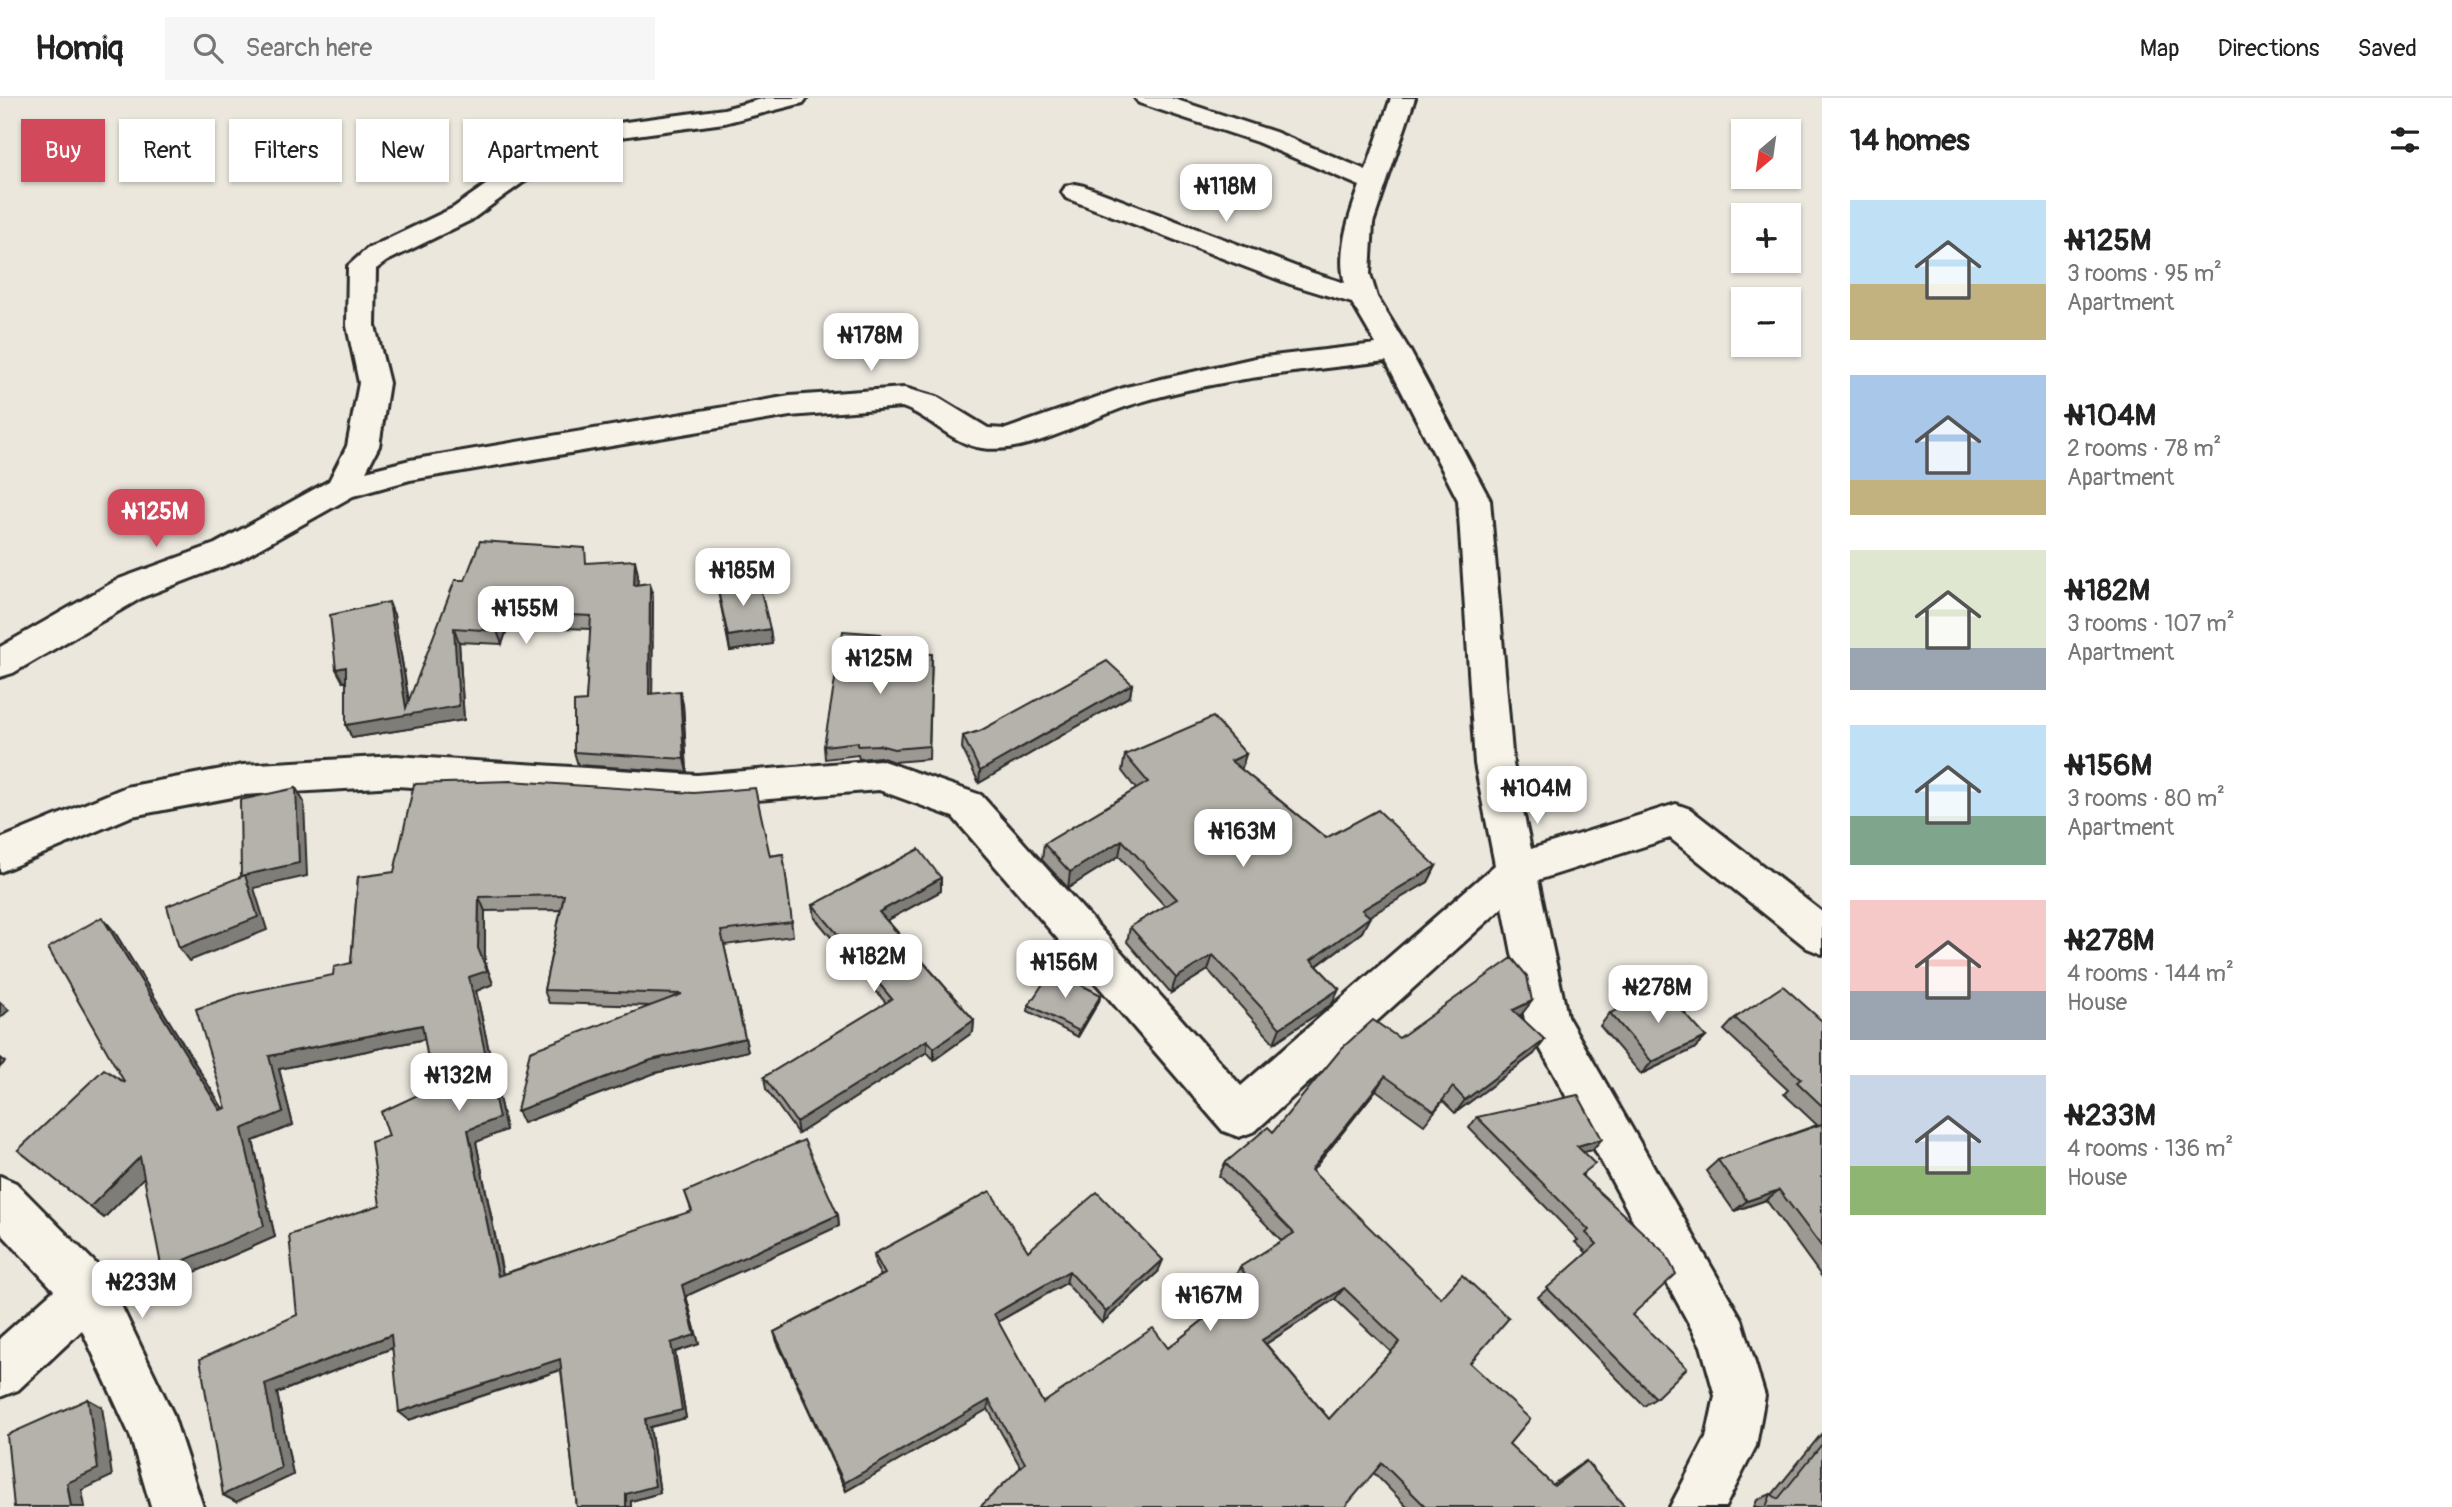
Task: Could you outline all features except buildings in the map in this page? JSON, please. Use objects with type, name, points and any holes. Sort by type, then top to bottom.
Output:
[{"type":"street","points":[[342,488],[363,446],[374,383],[362,326],[362,266],[377,254],[462,214],[557,146],[603,132],[724,116],[795,98]]},
{"type":"street","points":[[1147,98],[1266,137],[1373,182]]},
{"type":"street","points":[[1403,98],[1360,223],[1356,274],[1363,297],[1395,351],[1474,500],[1494,764],[1546,1020],[1724,1338],[1740,1396],[1730,1446],[1696,1507]]},
{"type":"street","points":[[1075,192],[1300,278],[1363,297]]},
{"type":"street","points":[[0,664],[131,588],[227,552],[342,488],[410,470],[790,406],[904,397],[926,404],[949,421],[982,438],[1009,439],[1126,396],[1255,367],[1395,351]]},
{"type":"street","points":[[0,856],[126,802],[243,780],[396,771],[697,790],[880,775],[967,806],[1239,1116],[1515,871],[1676,820],[1822,936]]},
{"type":"street","points":[[0,1202],[89,1291],[154,1430],[177,1507]]},
{"type":"street","points":[[0,1372],[89,1291]]}]
